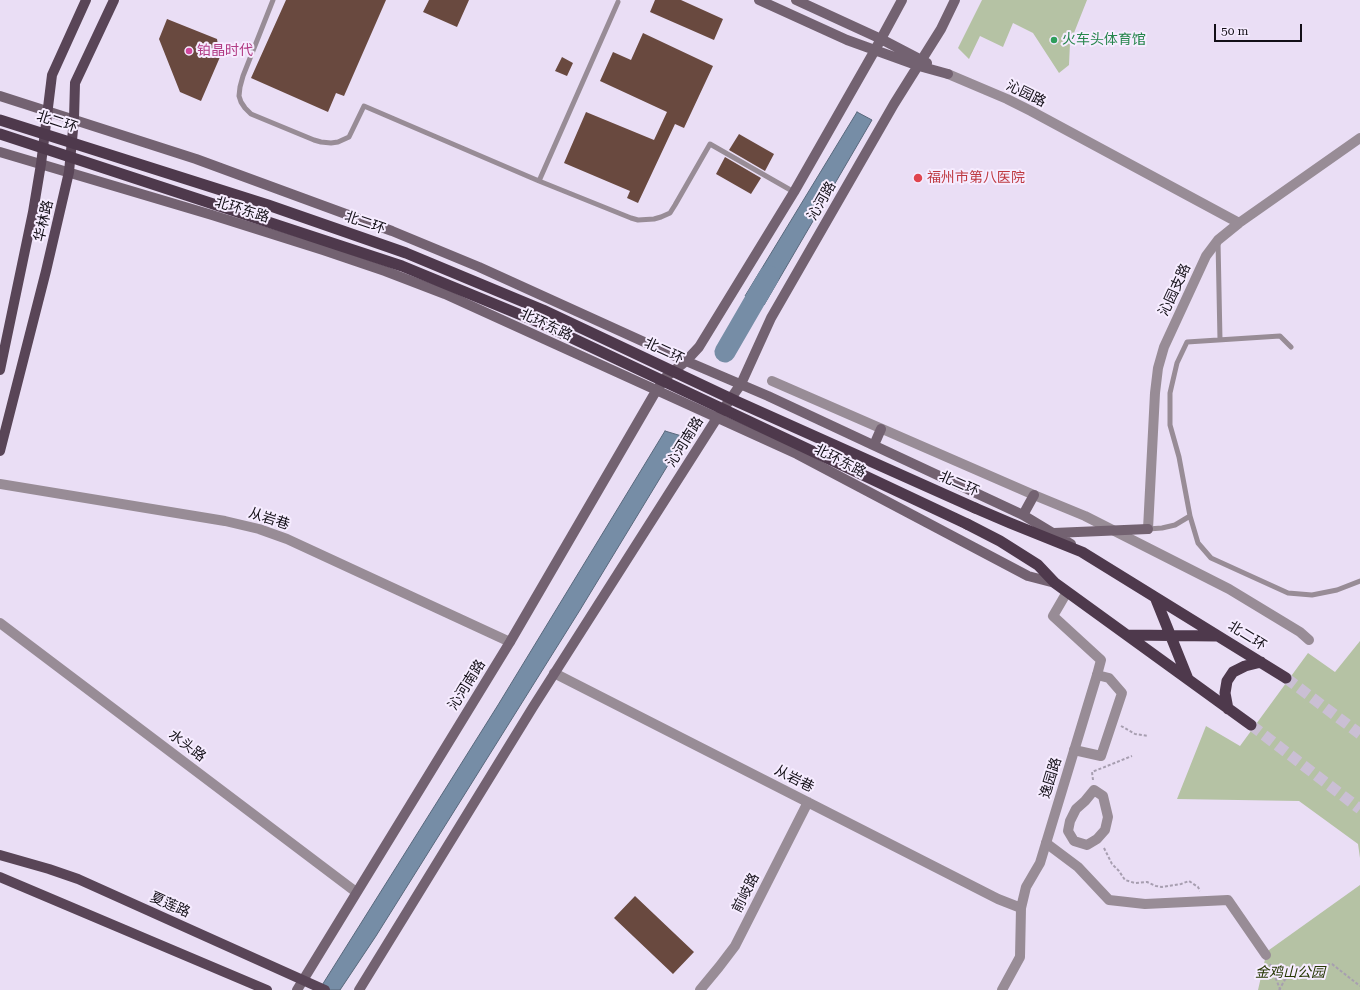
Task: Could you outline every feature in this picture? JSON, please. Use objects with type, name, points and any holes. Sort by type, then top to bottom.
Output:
[{"type":"highway","name":"北二环","points":[[0,120],[268,205],[414,256],[543,310],[738,402],[975,508],[1082,552],[1286,678]]},
{"type":"highway","name":"北二环","points":[[0,134],[402,266],[538,322],[967,524],[1000,541],[1038,565],[1055,583],[1251,725]]},
{"type":"highway","points":[[1155,597],[1189,681]]},
{"type":"highway","points":[[1127,635],[1218,636]]},
{"type":"highway","points":[[1228,709],[1225,693],[1227,681],[1234,672],[1245,666],[1261,662]]},
{"type":"main road","name":"华林路","points":[[0,370],[33,212],[41,164],[52,75],[86,0]]},
{"type":"main road","name":"华林路","points":[[0,451],[46,271],[69,172],[74,119],[75,83],[114,0]]},
{"type":"main road","points":[[759,0],[847,40],[875,50],[921,63]]},
{"type":"main road","name":"沁园路","points":[[796,0],[881,38],[921,63],[948,74]]},
{"type":"main road","name":"沁河路","points":[[656,391],[666,377],[686,360],[698,347],[794,192],[902,0]]},
{"type":"main road","name":"沁河路","points":[[717,418],[741,384],[771,318],[894,104],[941,29],[956,0]]},
{"type":"main road","points":[[0,96],[196,159],[392,231],[486,270],[741,384],[1023,515],[1054,533],[1082,552]]},
{"type":"main road","name":"北环东路","points":[[0,152],[212,215],[361,262],[409,279],[797,454],[1028,576],[1055,583]]},
{"type":"main road","name":"沁河南路","points":[[297,990],[510,642],[656,391]]},
{"type":"main road","name":"沁河南路","points":[[359,990],[554,673],[717,418]]},
{"type":"main road","points":[[874,445],[882,429]]},
{"type":"main road","points":[[1023,515],[1034,495]]},
{"type":"main road","points":[[1054,533],[1148,529]]},
{"type":"main road","name":"夏莲路","points":[[0,855],[43,867],[78,880],[325,990]]},
{"type":"main road","points":[[0,877],[267,990]]},
{"type":"street","name":"沁园路","points":[[948,74],[1031,111],[1239,224]]},
{"type":"street","name":"沁园支路","points":[[1148,529],[1155,393],[1161,357],[1206,256],[1218,240],[1360,138]]},
{"type":"street","points":[[772,381],[1085,516],[1229,589],[1300,632],[1309,640]]},
{"type":"street","name":"从岩巷","points":[[0,484],[225,521],[266,531],[287,539],[510,642]]},
{"type":"street","name":"逸园路","points":[[1002,990],[1020,957],[1021,908],[1026,888],[1040,863],[1098,675],[1101,660],[1053,616],[1067,592]]},
{"type":"street","name":"水头路","points":[[0,623],[356,892]]},
{"type":"street","name":"从岩巷","points":[[554,673],[998,899],[1021,908]]},
{"type":"street","points":[[1074,750],[1101,756],[1113,722],[1122,693],[1109,678],[1098,675]]},
{"type":"street","points":[[1094,790],[1103,796],[1108,817],[1105,830],[1097,839],[1087,845],[1074,841],[1068,831],[1070,821],[1076,809],[1094,790]]},
{"type":"street","name":"前岐路","points":[[700,990],[728,957],[735,946],[808,802]]},
{"type":"street","points":[[1046,843],[1078,867],[1108,900],[1145,904],[1228,900],[1266,955]]},
{"type":"lane","points":[[273,0],[243,76],[239,96],[244,108],[251,114],[314,140],[331,143],[350,137],[364,106],[539,181],[638,220],[654,219],[670,213],[710,144],[794,192]]},
{"type":"lane","points":[[539,181],[618,2]]},
{"type":"lane","points":[[1218,240],[1220,340]]},
{"type":"lane","points":[[1291,347],[1280,336],[1187,342],[1177,363],[1170,393],[1170,425],[1179,458],[1190,516],[1198,543],[1211,558],[1288,593],[1312,594],[1325,592],[1337,590],[1360,581]]},
{"type":"lane","points":[[1148,529],[1175,525],[1190,516]]},
{"type":"path","points":[[1113,722],[1135,734],[1148,736]]},
{"type":"path","points":[[1094,790],[1092,772],[1132,756]]},
{"type":"path","points":[[1097,839],[1102,845],[1112,864],[1125,880],[1135,883],[1147,882],[1162,888],[1189,881],[1198,887],[1203,901]]},
{"type":"path","points":[[1266,955],[1279,989]]},
{"type":"path","points":[[1279,989],[1290,971],[1295,968],[1332,964],[1360,986]]},
{"type":"path","points":[[1279,989],[1283,990]]},
{"type":"green space","name":"火车头体育馆","points":[[982,0],[1087,0],[1070,43],[1069,65],[1059,73],[1033,33],[1013,23],[1003,47],[980,36],[969,59],[958,48]]},
{"type":"green space","points":[[1360,641],[1360,858],[1358,844],[1299,801],[1177,799],[1206,726],[1240,746],[1308,653],[1335,672]]},
{"type":"green space","name":"金鸡山公园","points":[[1360,885],[1360,990],[1258,990],[1266,955],[1269,950]]},
{"type":"water","points":[[857,112],[872,120],[764,305],[745,296]]},
{"type":"water","points":[[665,431],[685,437],[580,610],[376,936],[340,990],[319,990],[498,705]]},
{"type":"building","points":[[286,0],[386,0],[344,96],[336,93],[328,112],[251,78]]},
{"type":"building","points":[[429,0],[469,0],[457,27],[423,12]]},
{"type":"building","points":[[655,0],[681,0],[723,19],[714,40],[650,12]]},
{"type":"building","points":[[167,19],[217,39],[220,57],[201,101],[180,92],[159,39]]},
{"type":"building","points":[[643,33],[713,66],[684,128],[675,124],[638,203],[627,198],[630,191],[564,163],[586,112],[654,140],[667,112],[600,81],[613,52],[631,60]]},
{"type":"building","points":[[562,57],[573,63],[567,76],[555,71]]},
{"type":"building","points":[[739,134],[774,154],[765,171],[729,150]]},
{"type":"building","points":[[725,157],[761,178],[751,194],[716,174]]},
{"type":"building","points":[[635,896],[694,952],[673,974],[614,918]]},
{"type":"waterway","points":[[725,352],[769,276]]},
{"type":"tunnel","points":[[1286,678],[1360,734]]},
{"type":"tunnel","points":[[1251,725],[1360,809]]},
{"type":"place","name":"火车头体育馆","points":[[1054,40]]},
{"type":"place","name":"铂晶时代","points":[[189,51]]},
{"type":"place","name":"福州市第八医院","points":[[918,178]]}]
